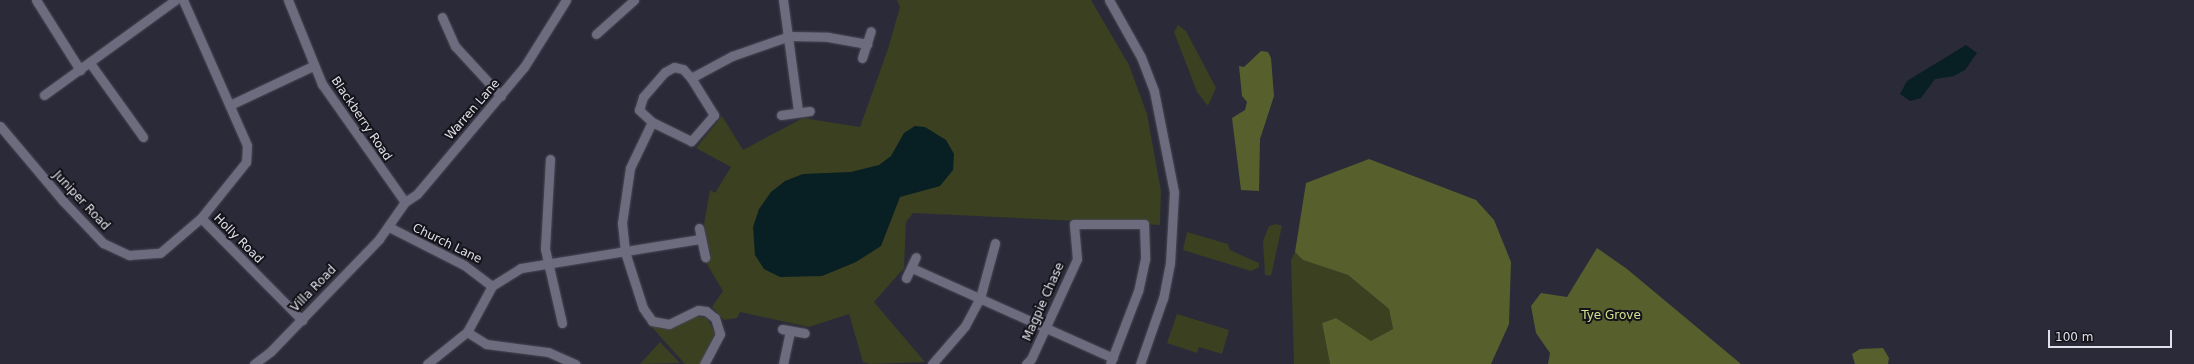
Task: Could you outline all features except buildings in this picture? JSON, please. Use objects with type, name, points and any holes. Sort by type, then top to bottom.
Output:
[{"type":"street","points":[[36,0],[80,70]]},
{"type":"street","points":[[44,96],[174,0]]},
{"type":"street","name":"Holly Road","points":[[183,0],[247,145],[246,162],[201,218],[302,320]]},
{"type":"street","name":"Blackberry Road","points":[[288,0],[313,66],[339,112],[404,202]]},
{"type":"street","name":"Warren Lane","points":[[389,227],[404,202],[417,194],[501,96],[566,0]]},
{"type":"street","points":[[596,34],[634,0]]},
{"type":"street","points":[[783,0],[798,111]]},
{"type":"street","points":[[1109,0],[1141,57],[1154,91],[1174,192],[1166,284],[1140,364]]},
{"type":"street","points":[[442,17],[455,46],[501,96]]},
{"type":"street","points":[[862,58],[871,31]]},
{"type":"street","points":[[691,78],[732,56],[789,36],[828,37],[867,44]]},
{"type":"street","points":[[90,63],[143,137]]},
{"type":"street","points":[[230,105],[313,66]]},
{"type":"street","points":[[674,67],[683,68],[714,115],[698,137],[691,141],[682,138],[652,122],[641,114],[639,106],[642,97],[665,72],[674,67]]},
{"type":"street","points":[[781,115],[798,111],[810,111]]},
{"type":"street","points":[[652,122],[630,168],[622,223],[625,252],[642,308],[652,321],[669,324],[698,310],[706,311],[716,318],[720,334],[704,364]]},
{"type":"street","name":"Juniper Road","points":[[0,126],[64,202],[103,243],[129,255],[160,253],[201,218]]},
{"type":"street","points":[[550,159],[544,217],[547,264],[562,323]]},
{"type":"street","name":"Magpie Chase","points":[[1026,364],[1046,328],[1077,259],[1074,224],[1144,224],[1145,258],[1138,291],[1111,361]]},
{"type":"street","name":"Church Lane","points":[[389,227],[464,265],[492,286]]},
{"type":"street","name":"Villa Road","points":[[254,364],[302,320],[389,227]]},
{"type":"street","points":[[699,228],[705,257]]},
{"type":"street","points":[[427,364],[467,332],[492,286],[521,268],[701,239]]},
{"type":"street","points":[[932,364],[965,326],[980,298],[995,243]]},
{"type":"street","points":[[906,278],[916,257]]},
{"type":"street","points":[[912,268],[1046,328],[1111,361]]},
{"type":"street","points":[[783,364],[786,331],[805,333]]},
{"type":"street","points":[[467,332],[486,344],[548,352],[576,364]]},
{"type":"green space","points":[[897,0],[1091,0],[1129,65],[1147,114],[1161,191],[1160,225],[913,213],[906,222],[904,268],[874,302],[925,362],[870,364],[863,362],[849,314],[809,327],[740,312],[737,318],[724,320],[712,307],[723,291],[704,259],[711,256],[704,224],[710,190],[715,193],[731,167],[696,148],[722,116],[743,150],[803,118],[860,127],[888,49],[900,7]]},
{"type":"green space","points":[[1178,25],[1186,31],[1216,88],[1208,106],[1197,92],[1174,32]]},
{"type":"green space","points":[[1261,51],[1268,52],[1271,58],[1274,96],[1260,139],[1259,191],[1241,190],[1232,118],[1245,110],[1247,102],[1242,96],[1239,66],[1244,67]]},
{"type":"green space","points":[[1369,159],[1476,200],[1494,220],[1511,262],[1509,324],[1491,364],[1330,364],[1322,323],[1336,318],[1371,341],[1393,329],[1389,309],[1348,275],[1303,260],[1295,252],[1306,183]]},
{"type":"green space","points":[[1277,224],[1282,226],[1271,276],[1265,275],[1263,241],[1269,226]]},
{"type":"green space","points":[[1187,232],[1228,244],[1230,250],[1259,263],[1259,267],[1251,271],[1183,250]]},
{"type":"green space","name":"Tye Grove","points":[[1597,248],[1627,269],[1741,364],[1548,364],[1550,353],[1536,333],[1531,306],[1541,293],[1567,297]]},
{"type":"green space","points":[[1295,252],[1303,260],[1348,275],[1389,309],[1393,329],[1371,342],[1336,318],[1322,323],[1330,364],[1294,364],[1291,260]]},
{"type":"green space","points":[[1177,314],[1229,330],[1222,354],[1199,347],[1197,353],[1167,343]]},
{"type":"green space","points":[[694,316],[707,318],[715,333],[700,364],[685,364],[650,325],[665,328]]},
{"type":"green space","points":[[660,342],[680,363],[640,364]]},
{"type":"green space","points":[[1883,348],[1889,358],[1888,364],[1855,364],[1852,354],[1860,349]]},
{"type":"shaded area","points":[[1966,45],[1977,53],[1965,70],[1954,76],[1935,79],[1921,98],[1910,101],[1900,94],[1907,81]]},
{"type":"shaded area","points":[[915,126],[925,127],[946,140],[954,154],[953,170],[940,186],[900,197],[881,246],[856,262],[822,276],[780,277],[764,269],[755,255],[753,227],[759,209],[771,192],[785,181],[803,174],[851,172],[879,165],[891,156],[904,133]]}]
